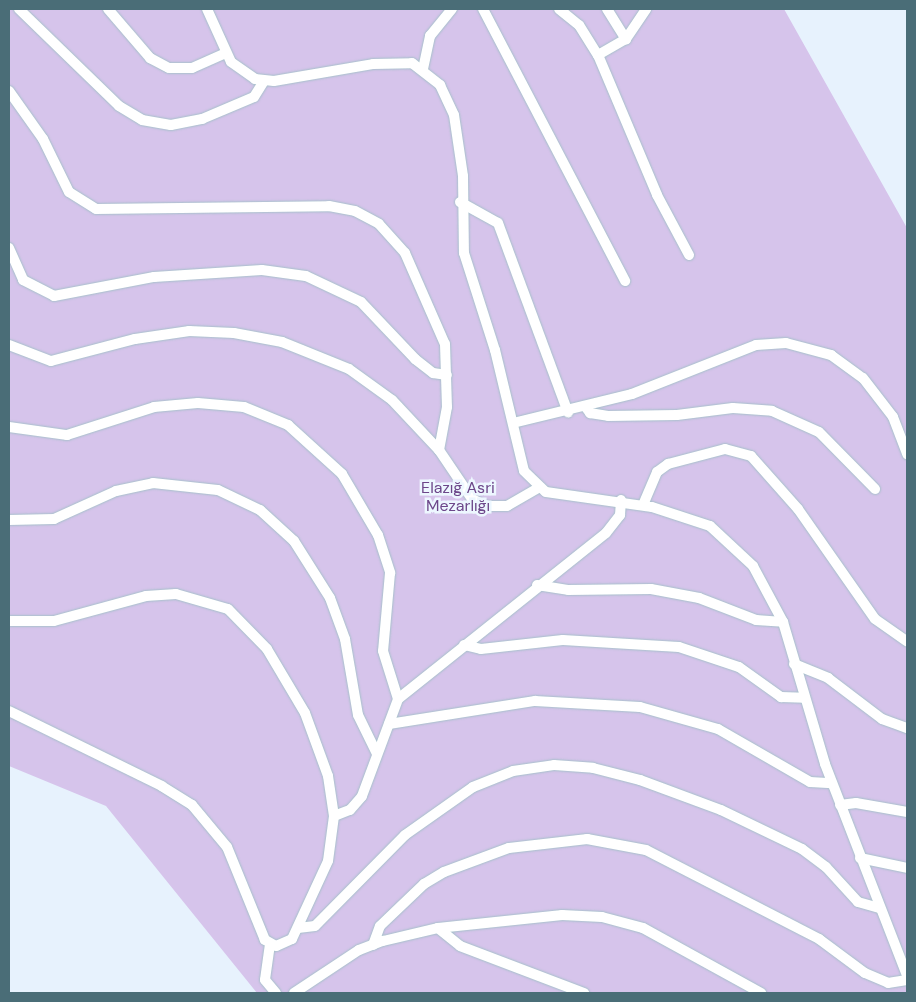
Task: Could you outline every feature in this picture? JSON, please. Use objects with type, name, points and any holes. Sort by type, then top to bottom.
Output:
[{"type":"lane","points":[[19,9],[119,106],[142,120],[171,125],[202,119],[254,97],[264,81]]},
{"type":"lane","points":[[108,9],[150,58],[169,68],[192,68],[226,53]]},
{"type":"lane","points":[[207,9],[226,53],[242,72],[264,81],[373,64],[412,63],[423,68],[451,104],[463,176],[460,202],[464,253],[513,423],[524,471],[538,488],[555,495],[622,500],[710,526],[726,538],[765,584],[783,622],[804,698],[840,806],[907,975]]},
{"type":"lane","points":[[423,68],[430,36],[452,9]]},
{"type":"lane","points":[[482,9],[625,281]]},
{"type":"lane","points":[[559,9],[579,25],[598,55],[657,195],[689,255]]},
{"type":"lane","points":[[607,9],[626,39]]},
{"type":"lane","points":[[598,55],[626,39],[646,9]]},
{"type":"lane","points":[[9,91],[42,139],[69,192],[96,209],[329,206],[355,211],[379,224],[405,253],[440,326],[447,375],[440,450]]},
{"type":"lane","points":[[460,202],[498,223],[568,412]]},
{"type":"lane","points":[[9,248],[24,280],[54,296],[154,277],[262,270],[306,276],[361,302],[416,359],[433,373],[447,375]]},
{"type":"lane","points":[[9,345],[50,361],[135,339],[189,332],[234,333],[282,342],[327,358],[371,384],[440,450],[465,494],[479,504],[507,506],[538,488]]},
{"type":"lane","points":[[513,423],[568,412],[632,394],[756,346],[802,344],[831,355],[868,384],[893,417],[907,454]]},
{"type":"lane","points":[[9,427],[67,435],[154,407],[198,403],[244,406],[288,425],[342,474],[378,534],[390,573],[383,651],[398,699]]},
{"type":"lane","points":[[585,406],[590,413],[608,416],[677,415],[733,408],[772,411],[818,432],[875,489]]},
{"type":"lane","points":[[643,505],[657,472],[668,464],[725,449],[751,456],[798,509],[875,619],[907,640]]},
{"type":"lane","points":[[9,520],[54,519],[116,491],[153,483],[218,490],[260,510],[294,541],[330,598],[344,640],[358,715],[377,754]]},
{"type":"lane","points":[[334,816],[357,804],[398,699],[537,585],[606,533],[620,515],[622,500]]},
{"type":"lane","points":[[537,585],[568,590],[659,590],[723,605],[756,620],[783,622]]},
{"type":"lane","points":[[9,621],[54,621],[161,594],[194,596],[228,609],[267,649],[295,692],[328,776],[334,816],[328,861],[298,928],[287,943],[270,944]]},
{"type":"lane","points":[[464,645],[481,649],[563,640],[679,647],[739,667],[781,697],[804,698]]},
{"type":"lane","points":[[794,664],[828,678],[882,720],[907,728]]},
{"type":"lane","points":[[389,724],[535,701],[640,707],[718,729],[810,782],[832,783]]},
{"type":"lane","points":[[9,712],[162,786],[192,805],[227,847],[262,935],[270,944],[265,980],[276,993]]},
{"type":"lane","points":[[298,928],[315,926],[405,835],[473,787],[513,771],[554,765],[630,778],[721,810],[802,849],[826,867],[858,902],[879,908]]},
{"type":"lane","points":[[840,806],[856,803],[907,812]]},
{"type":"lane","points":[[373,945],[380,926],[424,884],[444,872],[509,848],[587,839],[646,850],[819,939],[866,973],[888,983],[907,980]]},
{"type":"lane","points":[[860,858],[907,868]]},
{"type":"lane","points":[[294,993],[373,945],[438,928],[562,915],[621,921],[665,937],[761,993]]},
{"type":"lane","points":[[438,928],[460,946],[584,993]]},
{"type":"green space","name":"Elazığ Asri Mezarlığı","points":[[9,9],[784,9],[907,228],[907,993],[257,993],[106,806],[9,766]]}]
